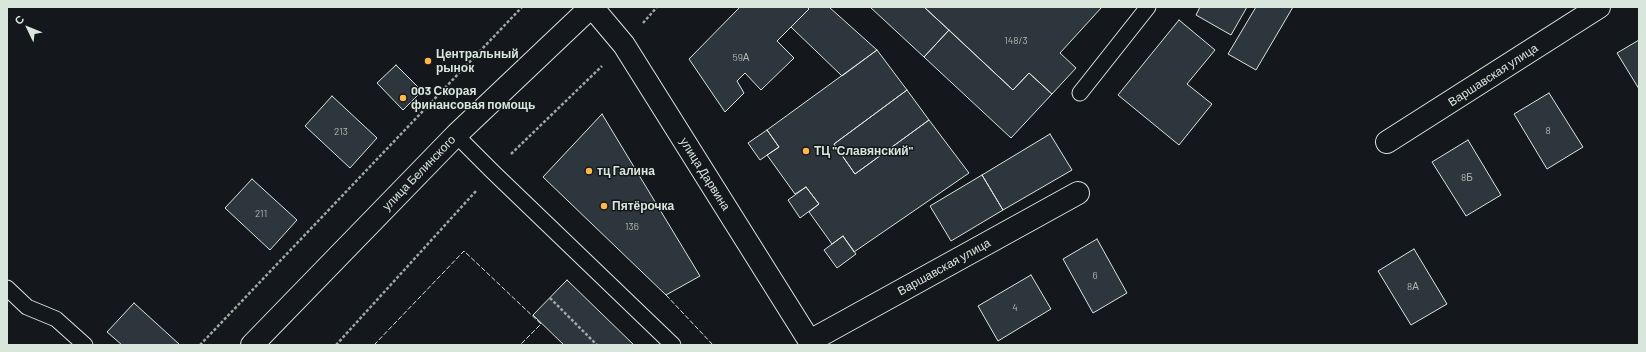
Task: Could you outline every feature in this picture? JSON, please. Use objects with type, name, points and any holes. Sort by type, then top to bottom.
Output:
[{"type":"street","name":"улица Белинского","points":[[252,345],[456,135],[591,7]]},
{"type":"street","name":"улица Дарвина","points":[[591,7],[624,45],[811,343]]},
{"type":"street","name":"Варшавская улица","points":[[1387,142],[1598,7]]},
{"type":"street","name":"Варшавская улица","points":[[811,343],[1078,193]]},
{"type":"lane","points":[[1080,93],[1148,7]]},
{"type":"lane","points":[[456,135],[673,345]]},
{"type":"lane","points":[[7,288],[28,307],[56,319],[85,345]]},
{"type":"path","points":[[200,345],[522,7]]},
{"type":"path","points":[[550,298],[598,345]]},
{"type":"building","points":[[740,7],[807,7],[809,9],[777,41],[794,58],[761,90],[745,73],[737,81],[744,93],[725,112],[689,59]]},
{"type":"building","points":[[807,7],[829,7],[877,50],[842,76],[791,27],[809,9]]},
{"type":"building","points":[[870,7],[924,7],[949,30],[924,57]]},
{"type":"building","points":[[924,7],[1102,7],[1060,53],[1076,68],[1052,94],[1029,73],[1013,90]]},
{"type":"building","points":[[1200,7],[1247,7],[1231,35],[1196,15]]},
{"type":"building","points":[[1256,7],[1293,7],[1256,70],[1228,54]]},
{"type":"building","points":[[1179,20],[1215,50],[1187,84],[1212,104],[1179,145],[1118,95]]},
{"type":"building","points":[[949,30],[1013,90],[1029,73],[1052,94],[1011,138],[924,57]]},
{"type":"building","points":[[1639,40],[1639,89],[1617,53]]},
{"type":"building","name":"ТЦ \"Славянский\"","points":[[877,50],[907,90],[834,144],[855,174],[929,120],[969,173],[854,252],[843,236],[832,244],[809,212],[819,204],[806,187],[795,194],[767,155],[779,147],[767,130]]},
{"type":"building","points":[[396,65],[422,91],[403,110],[377,83]]},
{"type":"building","points":[[907,90],[929,120],[855,174],[834,144]]},
{"type":"building","points":[[1549,93],[1583,147],[1547,169],[1514,114]]},
{"type":"building","points":[[332,96],[377,138],[350,168],[305,126]]},
{"type":"building","points":[[602,114],[700,276],[666,295],[543,177]]},
{"type":"building","points":[[767,130],[779,147],[760,160],[748,143]]},
{"type":"building","points":[[1050,134],[1072,170],[1003,210],[982,175]]},
{"type":"building","points":[[1468,140],[1501,195],[1466,216],[1432,162]]},
{"type":"building","points":[[982,175],[1003,210],[951,241],[930,206]]},
{"type":"building","points":[[252,179],[297,220],[270,250],[225,208]]},
{"type":"building","points":[[806,187],[819,204],[800,218],[788,200]]},
{"type":"building","points":[[843,236],[856,254],[837,268],[824,250]]},
{"type":"building","points":[[1097,239],[1127,293],[1093,313],[1063,259]]},
{"type":"building","points":[[1414,249],[1447,304],[1411,325],[1378,271]]},
{"type":"building","points":[[1031,275],[1051,309],[998,341],[978,306]]},
{"type":"building","points":[[567,280],[634,345],[564,345],[533,315]]},
{"type":"building","points":[[134,303],[179,345],[122,345],[107,332]]},
{"type":"fence","points":[[374,345],[464,251],[541,324],[520,345]]},
{"type":"fence","points":[[666,295],[713,345]]},
{"type":"place","name":"Центральный рынок","points":[[428,61]]},
{"type":"place","name":"003 Скорая финансовая помощь","points":[[403,98]]},
{"type":"place","name":"ТЦ \"Славянский\"","points":[[806,151]]},
{"type":"place","name":"тц Галина","points":[[589,171]]},
{"type":"place","name":"Пятёрочка","points":[[604,206]]}]
